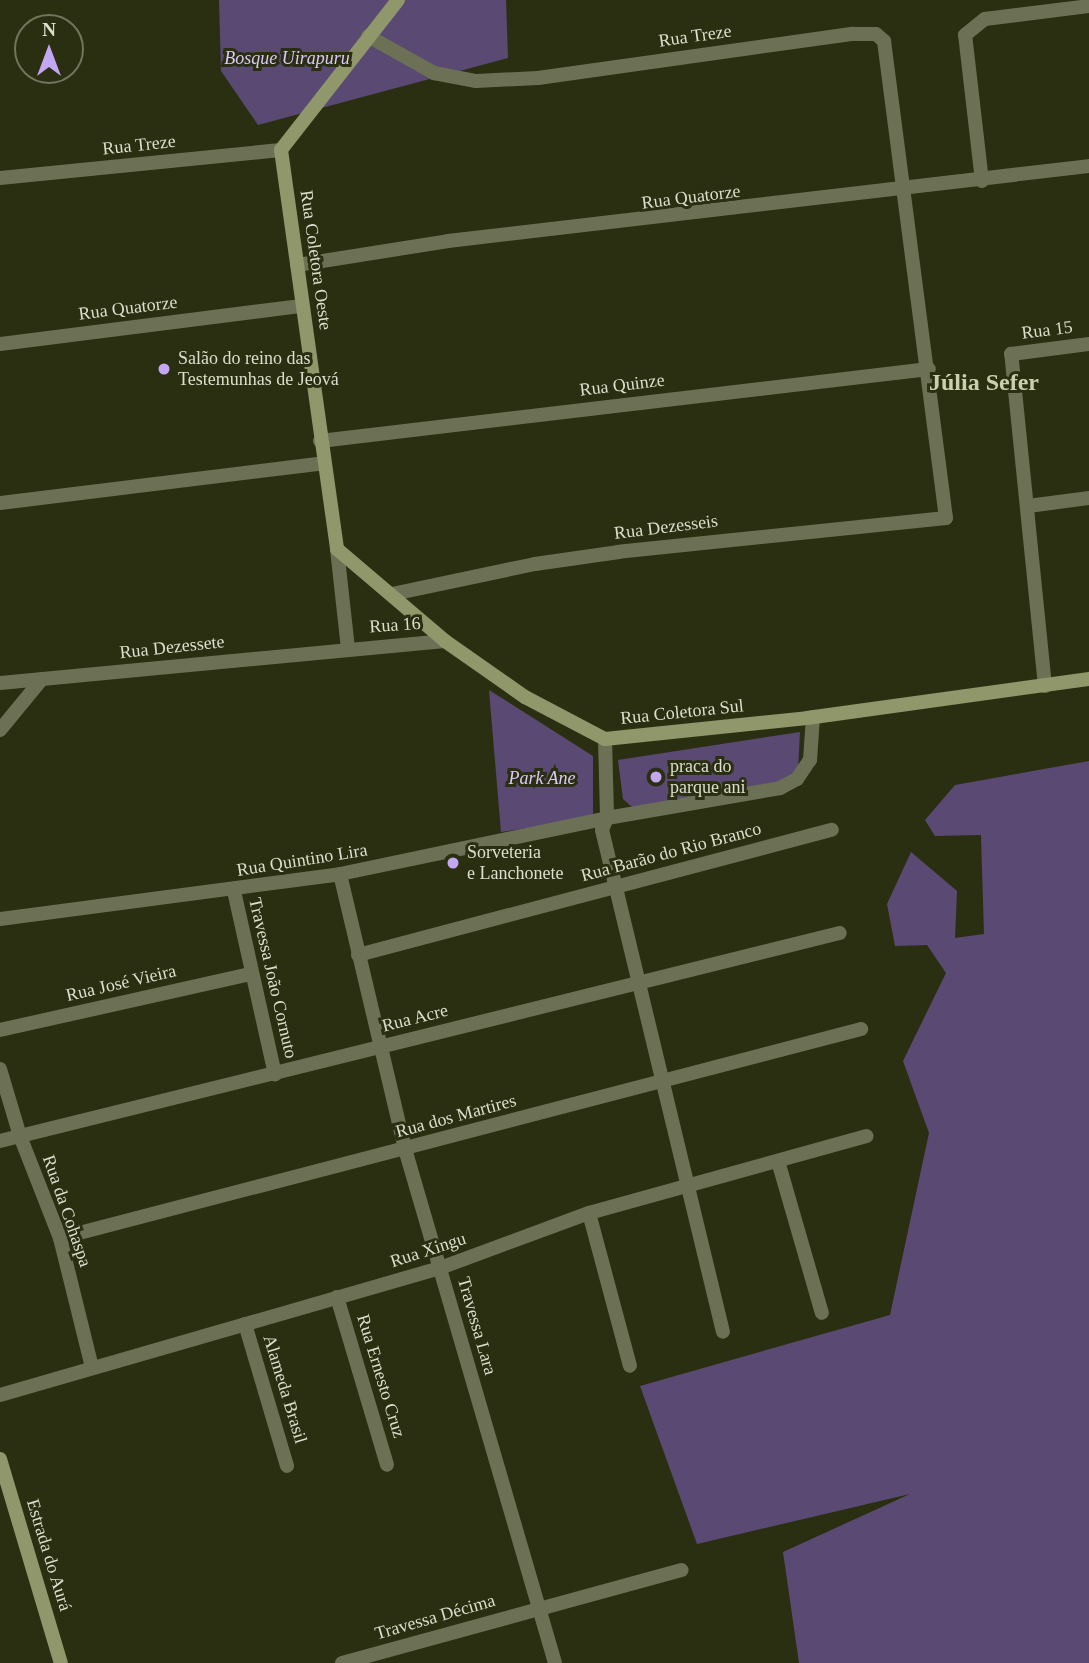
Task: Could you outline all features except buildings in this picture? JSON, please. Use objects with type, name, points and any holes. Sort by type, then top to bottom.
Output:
[{"type":"street","points":[[281,150],[398,0]]},
{"type":"street","points":[[982,181],[965,35],[985,19],[1089,6]]},
{"type":"street","name":"Rua Treze","points":[[368,36],[435,73],[476,81],[538,78],[876,34],[884,41],[903,191]]},
{"type":"street","name":"Rua Treze","points":[[0,178],[281,150]]},
{"type":"street","name":"Rua Coletora Oeste","points":[[281,150],[337,549],[348,648]]},
{"type":"street","name":"Rua Quatorze","points":[[297,265],[448,241],[903,191],[1089,166]]},
{"type":"street","points":[[903,191],[929,369]]},
{"type":"street","name":"Rua Quatorze","points":[[0,344],[303,306]]},
{"type":"street","name":"Rua 15","points":[[1028,506],[1011,354],[1089,344]]},
{"type":"street","name":"Rua Quinze","points":[[320,441],[929,369]]},
{"type":"street","name":"Rua Dezesseis","points":[[393,594],[535,564],[619,552],[946,518],[929,369]]},
{"type":"street","points":[[0,503],[324,463]]},
{"type":"street","points":[[1045,685],[1028,506],[1089,498]]},
{"type":"street","name":"Rua Coletora Sul","points":[[337,549],[445,641],[525,697],[605,739],[813,717],[1089,679]]},
{"type":"street","name":"Rua 16","points":[[348,648],[445,641]]},
{"type":"street","name":"Rua Dezessete","points":[[0,684],[348,648]]},
{"type":"street","points":[[0,730],[43,679]]},
{"type":"street","name":"Rua Quintino Lira","points":[[0,919],[234,891],[340,874],[607,818],[780,788],[797,779],[810,760],[813,717]]},
{"type":"street","points":[[605,739],[607,818],[603,830],[685,1185],[723,1332]]},
{"type":"street","name":"Rua Barão do Rio Branco","points":[[358,955],[832,830]]},
{"type":"street","name":"Travessa Lara","points":[[340,874],[405,1149],[555,1663]]},
{"type":"street","name":"Travessa João Cornuto","points":[[234,891],[275,1074]]},
{"type":"street","name":"Rua Acre","points":[[0,1142],[840,933]]},
{"type":"street","name":"Rua José Vieira","points":[[0,1030],[251,974]]},
{"type":"street","name":"Rua dos Martires","points":[[60,1238],[861,1029]]},
{"type":"street","name":"Rua da Cohaspa","points":[[0,1069],[20,1136],[60,1238],[92,1367]]},
{"type":"street","name":"Rua Xingu","points":[[0,1395],[92,1367],[212,1340],[245,1324],[440,1268],[589,1213],[867,1136]]},
{"type":"street","points":[[778,1161],[822,1313]]},
{"type":"street","points":[[589,1213],[630,1366]]},
{"type":"street","name":"Rua Ernesto Cruz","points":[[337,1297],[387,1465]]},
{"type":"street","name":"Alameda Brasil","points":[[245,1324],[287,1466]]},
{"type":"street","name":"Estrada do Aurá","points":[[0,1459],[61,1663]]},
{"type":"street","name":"Travessa Décima","points":[[342,1663],[681,1570]]},
{"type":"green space","name":"Bosque Uirapuru","points":[[219,0],[506,0],[508,58],[258,125],[221,71]]},
{"type":"green space","name":"Park Ane","points":[[489,690],[593,756],[593,818],[501,832]]},
{"type":"green space","points":[[800,732],[798,771],[783,781],[632,807],[623,799],[618,760]]},
{"type":"green space","points":[[1089,761],[1089,1663],[799,1663],[783,1552],[910,1494],[697,1544],[640,1386],[890,1315],[929,1133],[903,1061],[946,973],[927,945],[895,946],[887,904],[911,852],[957,891],[955,938],[984,934],[981,835],[935,836],[925,820],[955,785]]},
{"type":"place","name":"Salão do reino das Testemunhas de Jeová","points":[[164,369]]},
{"type":"place","name":"praca do parque ani","points":[[656,777]]},
{"type":"place","name":"Sorveteria e Lanchonete","points":[[453,863]]},
{"type":"district","name":"Júlia Sefer","points":[[984,383]]}]
